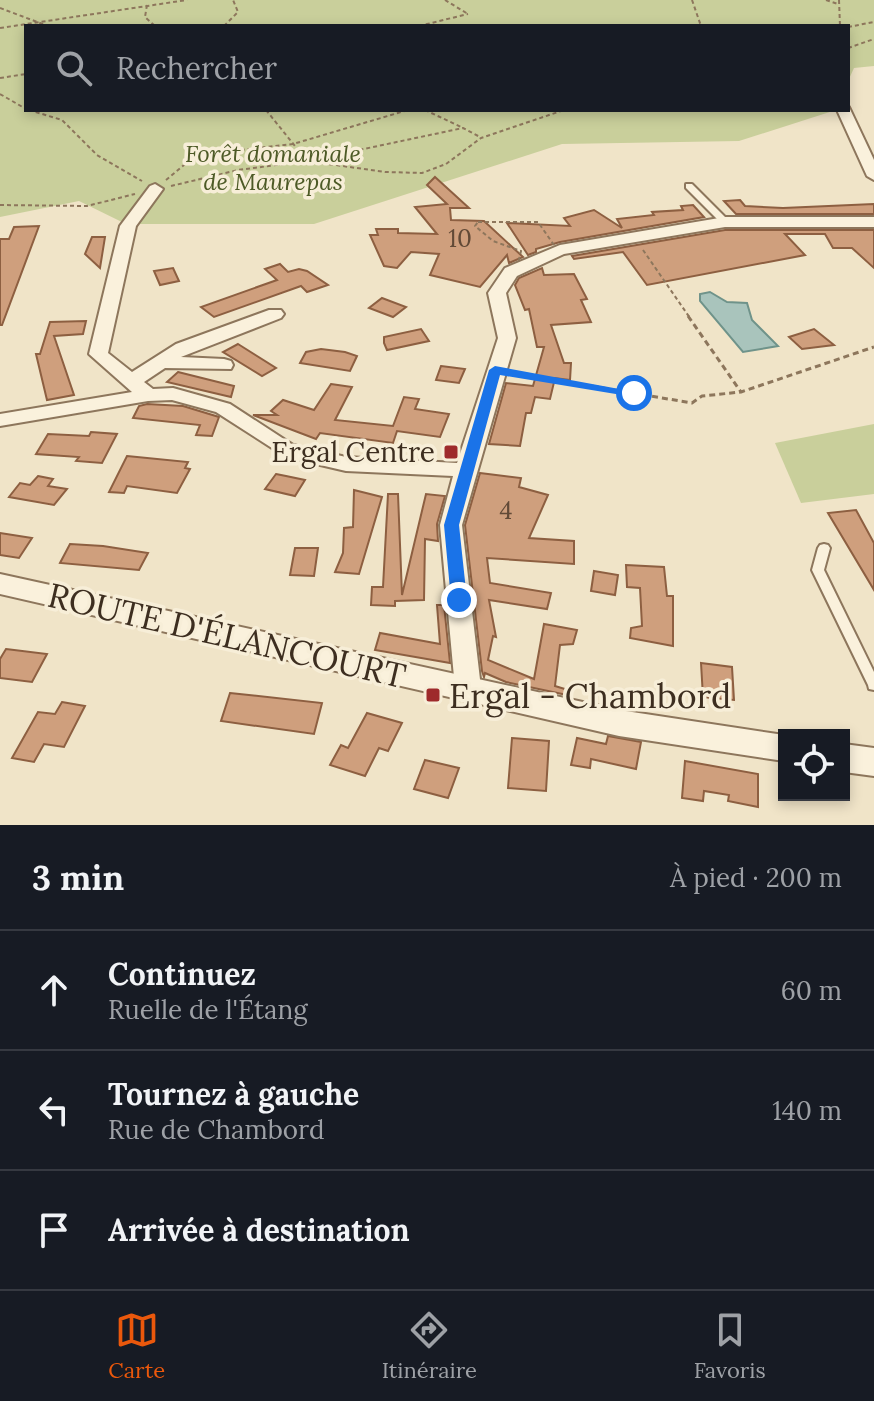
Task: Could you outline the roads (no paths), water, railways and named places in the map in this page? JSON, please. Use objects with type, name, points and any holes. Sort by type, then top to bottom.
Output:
[{"type":"street","points":[[845,112],[874,176]]},
{"type":"street","points":[[148,395],[98,354],[128,226],[155,189]]},
{"type":"street","points":[[468,688],[451,525],[507,338],[497,293],[511,272],[560,250],[725,222],[874,222]]},
{"type":"street","points":[[132,381],[183,348],[275,314]]},
{"type":"street","points":[[161,362],[224,365]]},
{"type":"street","points":[[0,420],[148,395],[173,394],[213,404],[286,450],[346,464],[465,470]]},
{"type":"street","name":"ROUTE D'ÉLANCOURT","points":[[0,584],[619,723],[778,747]]},
{"type":"street","points":[[850,759],[874,762]]},
{"type":"lane","points":[[689,186],[725,222]]},
{"type":"lane","points":[[824,548],[818,570],[874,685]]},
{"type":"water","points":[[710,292],[727,302],[747,303],[752,320],[778,346],[743,352],[700,301],[700,294]]},
{"type":"place","name":"Ergal Centre","points":[[451,452]]},
{"type":"place","name":"Ergal - Chambord","points":[[433,695]]},
{"type":"park label","name":"Forêt domaniale de Maurepas","points":[[273,167]]}]
